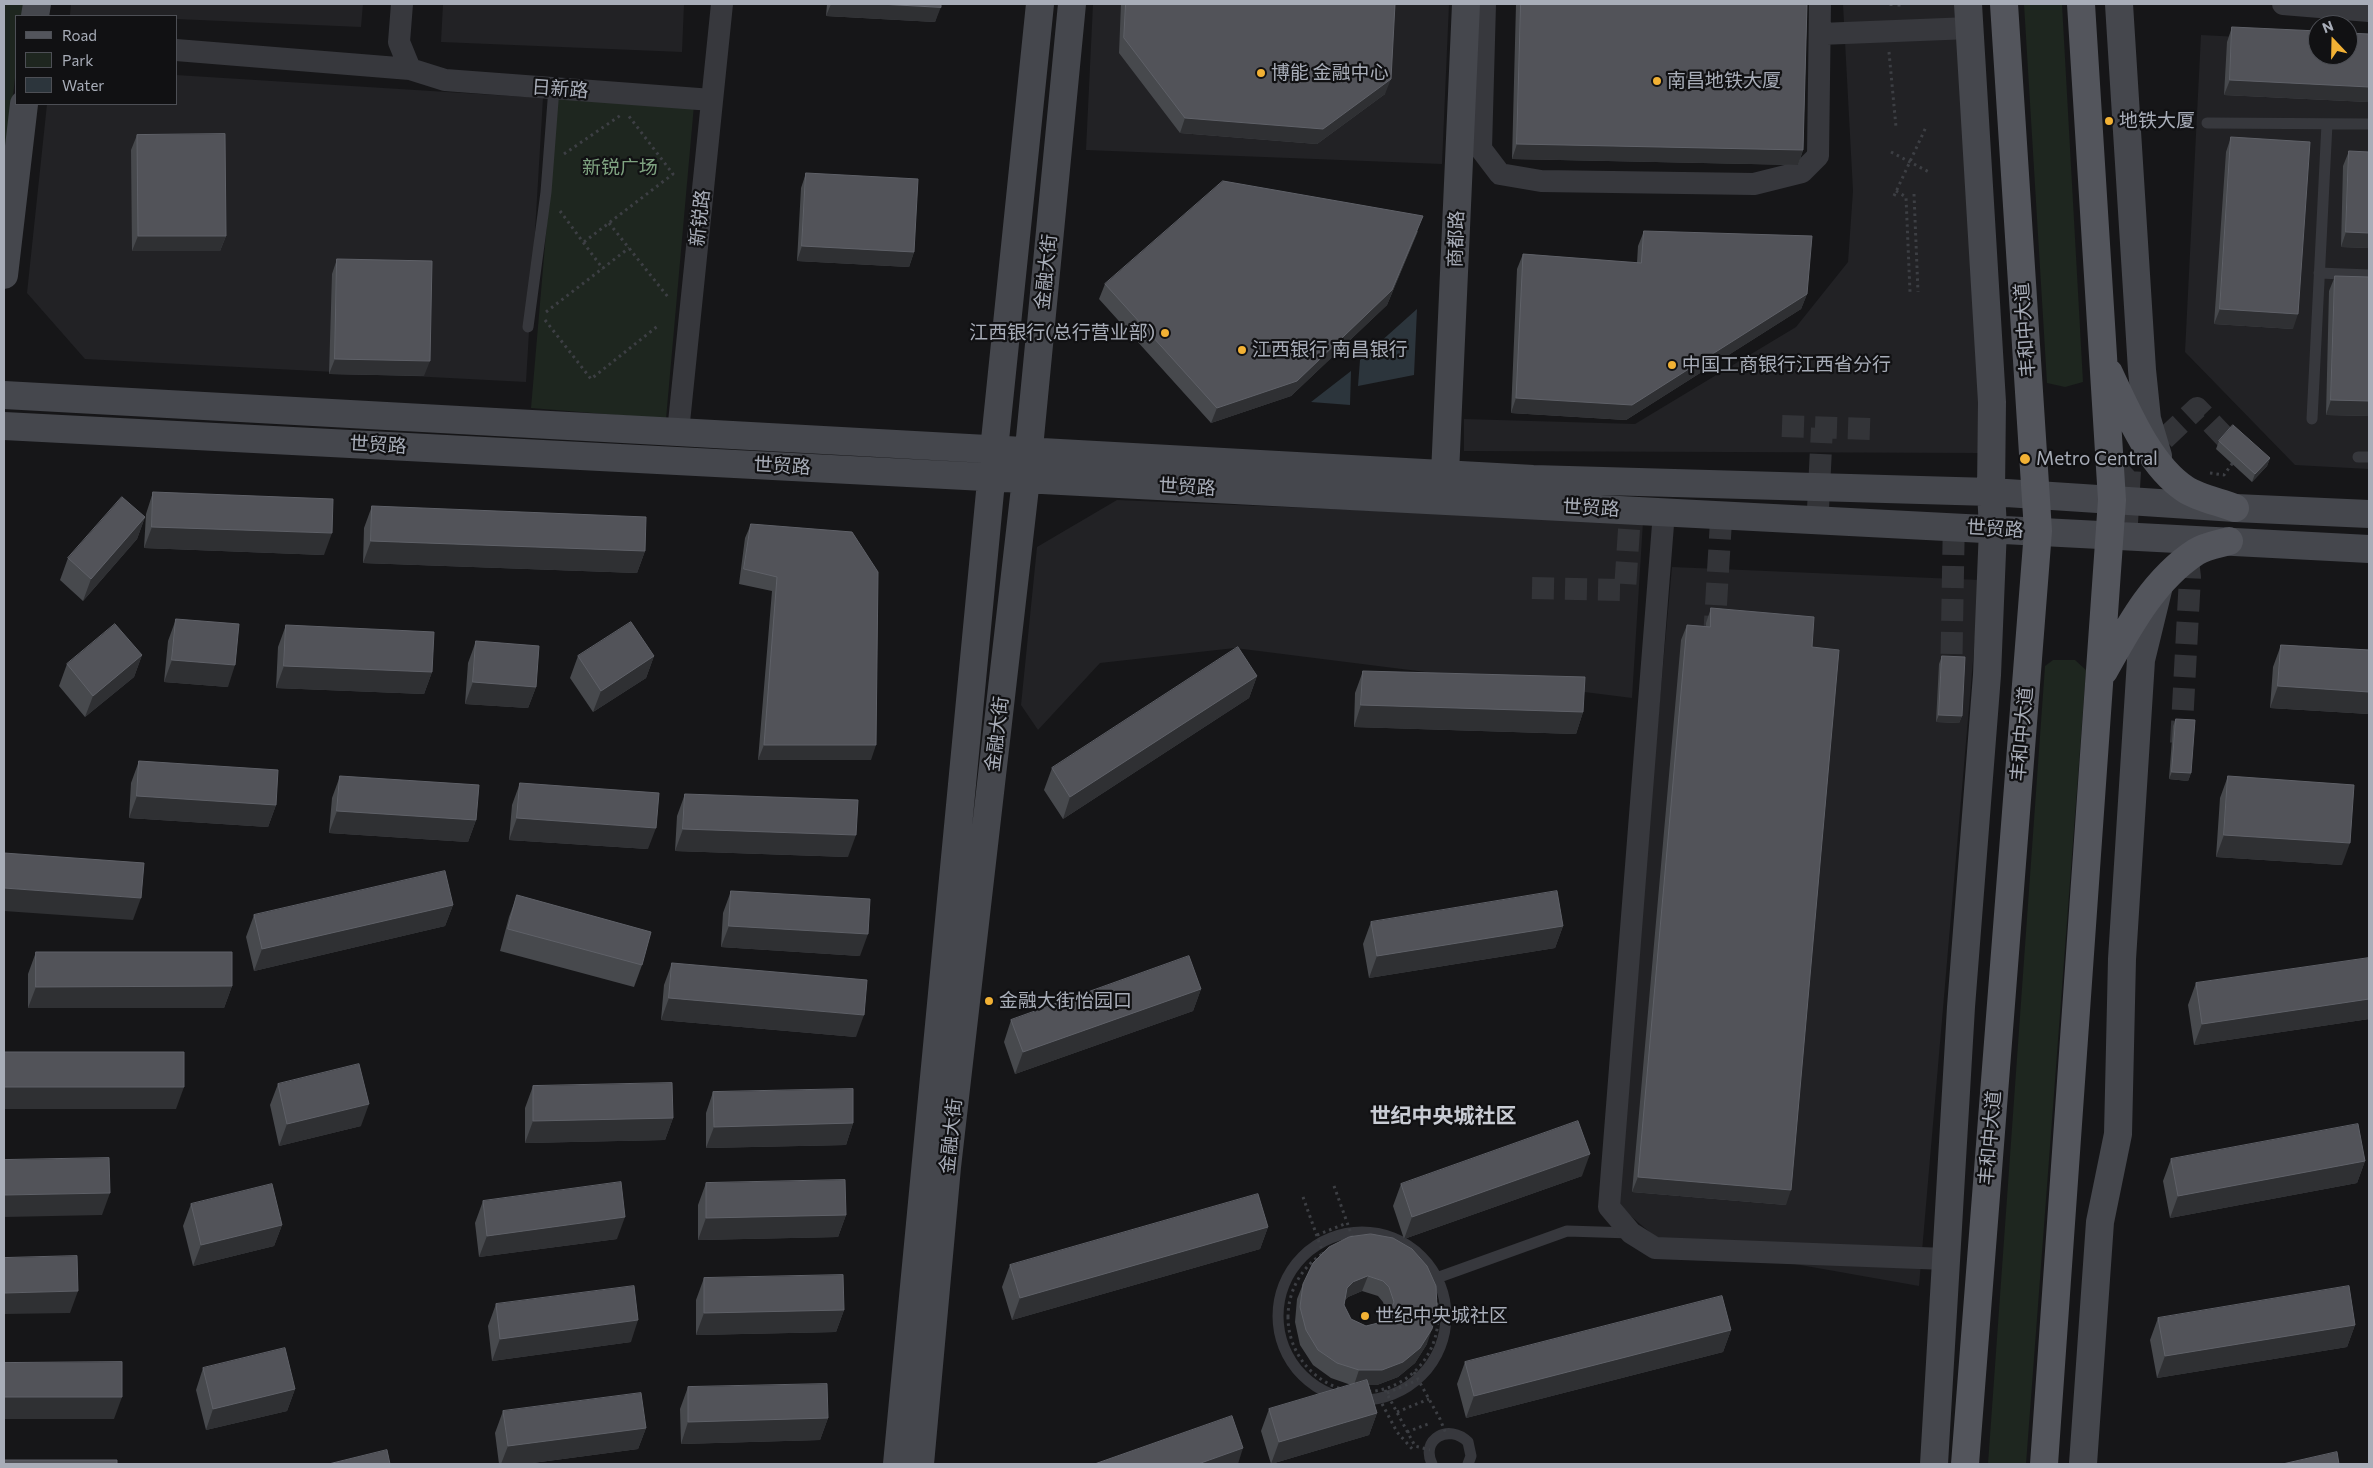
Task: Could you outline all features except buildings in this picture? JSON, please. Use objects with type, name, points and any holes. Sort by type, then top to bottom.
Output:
[{"type":"main road","name":"金融大街","points":[[897,1464],[991,477],[1040,4]]},
{"type":"main road","name":"金融大街","points":[[920,1464],[947,1167],[1026,479],[1072,4]]},
{"type":"main road","name":"商都路","points":[[1445,474],[1466,4]]},
{"type":"main road","name":"丰和中大道","points":[[1964,1464],[2038,531],[2004,4]]},
{"type":"main road","points":[[2044,1464],[2112,500],[2081,4]]},
{"type":"main road","points":[[2119,4],[2142,370],[2147,419],[2160,465]]},
{"type":"main road","points":[[1934,1464],[1961,1007],[1987,675],[1993,528],[1991,492],[1992,402],[1969,16]]},
{"type":"main road","points":[[4,275],[24,105]]},
{"type":"main road","points":[[2102,359],[2134,425],[2160,465],[2185,489],[2235,508]]},
{"type":"main road","name":"世贸路","points":[[4,395],[1533,479],[1991,492],[2235,508],[2369,514]]},
{"type":"main road","name":"世贸路","points":[[4,426],[2110,534],[2369,549]]},
{"type":"main road","points":[[2100,679],[2136,614],[2159,586],[2197,551],[2229,541]]},
{"type":"main road","points":[[2083,1464],[2100,1222],[2118,1134],[2122,959],[2141,660],[2159,586]]},
{"type":"street","points":[[402,4],[399,42],[410,69]]},
{"type":"street","name":"新锐路","points":[[678,432],[722,4]]},
{"type":"street","points":[[1485,4],[1481,149],[1500,174],[1541,181],[1754,184],[1802,172],[1818,156],[1820,4]]},
{"type":"street","points":[[2283,4],[2369,11]]},
{"type":"street","points":[[1820,34],[1888,32],[1969,16]]},
{"type":"street","name":"日新路","points":[[178,50],[410,69],[445,80],[712,100]]},
{"type":"street","points":[[1664,512],[1609,1207],[1631,1233],[1655,1248],[1946,1259]]},
{"type":"lane","points":[[528,327],[546,192],[554,88]]},
{"type":"lane","points":[[2208,123],[2369,124]]},
{"type":"lane","points":[[2312,419],[2327,124]]},
{"type":"lane","points":[[2319,273],[2369,275]]},
{"type":"lane","points":[[1423,1282],[1567,1231],[1631,1233]]},
{"type":"lane","points":[[1374,1232],[1400,1240],[1415,1250],[1438,1277],[1446,1304],[1446,1333],[1435,1360],[1416,1382],[1391,1396],[1384,1394],[1362,1401],[1334,1396],[1309,1382],[1290,1361],[1279,1334],[1278,1306],[1286,1280],[1301,1258],[1322,1242],[1348,1233],[1374,1232]]},
{"type":"lane","points":[[1431,1458],[1436,1438],[1446,1434],[1456,1434],[1468,1442],[1471,1456],[1468,1464]]},
{"type":"path","points":[[1888,32],[1896,127]]},
{"type":"path","points":[[547,166],[651,96]]},
{"type":"path","points":[[584,242],[673,174],[626,112]]},
{"type":"path","points":[[1894,196],[1926,127]]},
{"type":"path","points":[[1891,152],[1929,172]]},
{"type":"path","points":[[1896,191],[1906,197],[1910,292]]},
{"type":"path","points":[[546,192],[603,269]]},
{"type":"path","points":[[1914,194],[1918,292]]},
{"type":"path","points":[[609,223],[668,297]]},
{"type":"path","points":[[629,248],[542,316],[591,379],[659,325]]},
{"type":"path","points":[[1334,1186],[1354,1242]]},
{"type":"path","points":[[1303,1197],[1323,1254]]},
{"type":"path","points":[[1317,1235],[1347,1223]]},
{"type":"path","points":[[1384,1394],[1414,1372],[1425,1360],[1436,1338],[1439,1314],[1434,1289],[1421,1268],[1402,1252],[1379,1243],[1354,1242],[1330,1249],[1309,1263],[1294,1283],[1287,1308],[1288,1333],[1297,1356],[1313,1376],[1335,1388],[1360,1393],[1384,1394],[1418,1380]]},
{"type":"path","points":[[1414,1372],[1440,1419],[1446,1434]]},
{"type":"path","points":[[1384,1394],[1397,1412],[1415,1446],[1431,1458]]},
{"type":"path","points":[[1384,1394],[1397,1432],[1418,1458],[1431,1458]]},
{"type":"path","points":[[1397,1412],[1429,1399]]},
{"type":"path","points":[[1407,1432],[1440,1419]]},
{"type":"shaded area","points":[[71,4],[363,4],[361,27],[178,19],[178,15],[70,15]]},
{"type":"shaded area","points":[[443,4],[684,4],[682,52],[441,42]]},
{"type":"shaded area","points":[[1093,4],[1449,4],[1442,164],[1086,150]]},
{"type":"shaded area","points":[[1843,4],[1959,4],[1982,453],[1464,451],[1464,419],[1635,424],[1796,327],[1848,262],[1853,191]]},
{"type":"shaded area","points":[[2201,35],[2308,40],[2308,65],[2358,65],[2358,49],[2369,43],[2369,469],[2295,465],[2185,352]]},
{"type":"shaded area","points":[[178,75],[543,98],[526,382],[85,359],[27,293],[47,105],[178,105]]},
{"type":"shaded area","points":[[1117,500],[1643,522],[1632,698],[1235,648],[1100,663],[1038,730],[1021,705],[1037,547]]},
{"type":"shaded area","points":[[1672,567],[1980,580],[1919,1286],[1659,1240],[1614,1202]]},
{"type":"green space","points":[[4,4],[24,4],[22,15],[15,15],[15,78],[4,176]]},
{"type":"green space","points":[[2024,4],[2062,4],[2083,382],[2065,387],[2047,383]]},
{"type":"green space","name":"新锐广场","points":[[558,94],[694,105],[666,419],[531,408]]},
{"type":"green space","points":[[2053,660],[2075,660],[2086,670],[2026,1464],[1988,1464],[2045,666]]},
{"type":"water","points":[[1417,309],[1414,375],[1358,386],[1360,360]]},
{"type":"water","points":[[1351,371],[1350,405],[1311,402]]},
{"type":"tunnel","points":[[2127,523],[2130,471],[2197,408],[2240,453]]},
{"type":"tunnel","points":[[1782,426],[1870,429]]},
{"type":"tunnel","points":[[1818,509],[1822,428]]},
{"type":"tunnel","points":[[1532,588],[1625,590],[1631,499]]},
{"type":"tunnel","points":[[1714,638],[1722,504]]},
{"type":"tunnel","points":[[1951,687],[1954,515]]},
{"type":"tunnel","points":[[2181,743],[2190,577],[2186,544]]},
{"type":"place","name":"博能 金融中心","points":[[1261,73]]},
{"type":"place","name":"南昌地铁大厦","points":[[1657,81]]},
{"type":"place","name":"地铁大厦","points":[[2109,121]]},
{"type":"place","name":"江西银行(总行营业部)","points":[[1165,333]]},
{"type":"place","name":"江西银行 南昌银行","points":[[1242,350]]},
{"type":"place","name":"中国工商银行江西省分行","points":[[1672,365]]},
{"type":"place","name":"Metro Central","points":[[2025,459]]},
{"type":"place","name":"金融大街怡园口","points":[[989,1001]]},
{"type":"place","name":"世纪中央城社区","points":[[1365,1316]]},
{"type":"district","name":"世纪中央城社区","points":[[1443,1116]]}]
